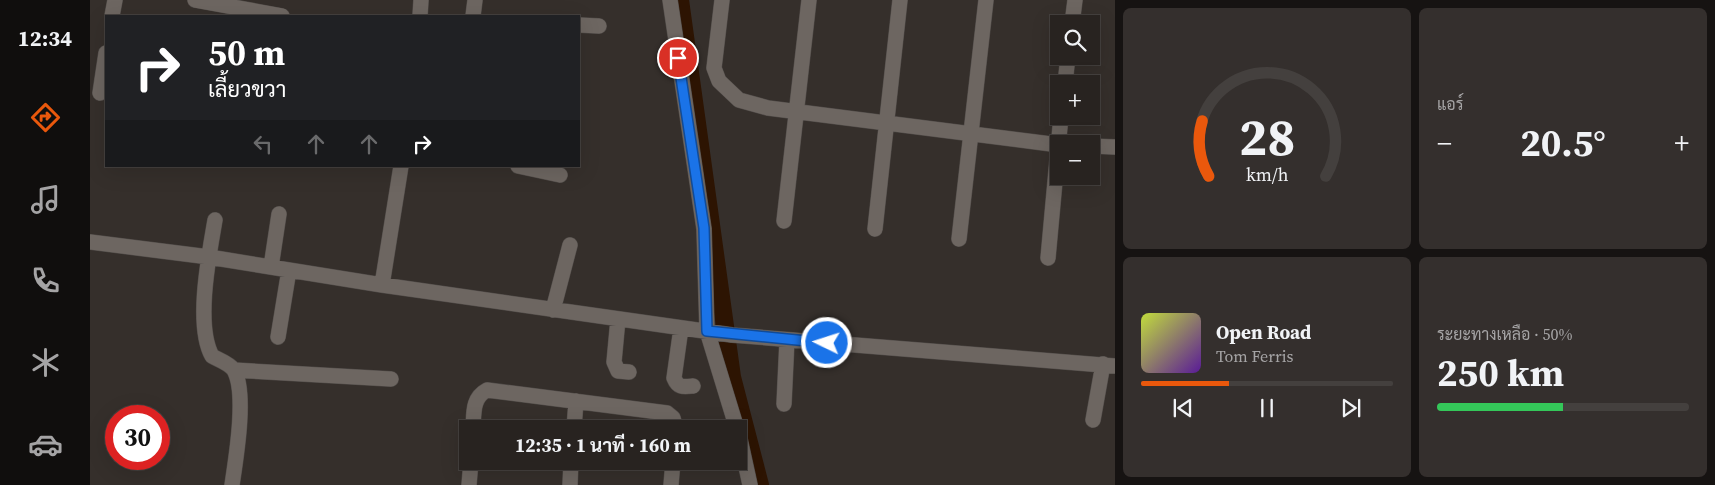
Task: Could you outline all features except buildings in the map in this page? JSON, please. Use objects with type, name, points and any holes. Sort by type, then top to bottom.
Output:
[{"type":"street","points":[[112,15],[115,0]]},
{"type":"street","points":[[195,0],[277,15]]},
{"type":"street","points":[[420,15],[421,0]]},
{"type":"street","points":[[473,15],[475,0]]},
{"type":"street","points":[[670,0],[704,228],[709,332],[734,420]]},
{"type":"street","points":[[722,0],[714,68],[720,81],[738,100],[768,108],[796,112],[1050,143]]},
{"type":"street","points":[[784,221],[809,0]]},
{"type":"street","points":[[875,229],[885,123],[900,0]]},
{"type":"street","points":[[959,239],[969,133],[986,0]]},
{"type":"street","points":[[1073,15],[1075,0]]},
{"type":"street","points":[[580,25],[599,26]]},
{"type":"street","points":[[99,93],[105,59]]},
{"type":"street","points":[[1100,146],[1115,147]]},
{"type":"street","points":[[382,285],[401,167]]},
{"type":"street","points":[[523,167],[560,175]]},
{"type":"street","points":[[1048,258],[1054,185]]},
{"type":"street","points":[[271,267],[279,214]]},
{"type":"street","points":[[215,220],[209,257],[204,332],[212,356],[229,365],[234,370],[238,379],[238,436],[232,485]]},
{"type":"street","points":[[90,242],[209,257],[382,285],[732,335],[1109,365],[1093,420]]},
{"type":"street","points":[[552,310],[570,245]]},
{"type":"street","points":[[278,337],[289,270]]},
{"type":"street","points":[[618,320],[614,362],[618,372],[630,372]]},
{"type":"street","points":[[681,328],[674,378],[676,384],[681,387],[693,386]]},
{"type":"street","points":[[784,404],[787,340]]},
{"type":"street","points":[[234,370],[391,379]]},
{"type":"street","points":[[473,420],[474,404],[478,395],[487,390],[667,413],[674,420]]},
{"type":"street","points":[[575,420],[576,402]]},
{"type":"street","points":[[469,485],[470,470]]},
{"type":"street","points":[[570,485],[571,470]]},
{"type":"street","points":[[671,485],[672,470]]},
{"type":"street","points":[[747,470],[750,485]]},
{"type":"waterway","points":[[680,0],[732,377],[760,485]]},
{"type":"route","points":[[678,58],[704,228],[707,271],[707,331],[827,343]]}]
